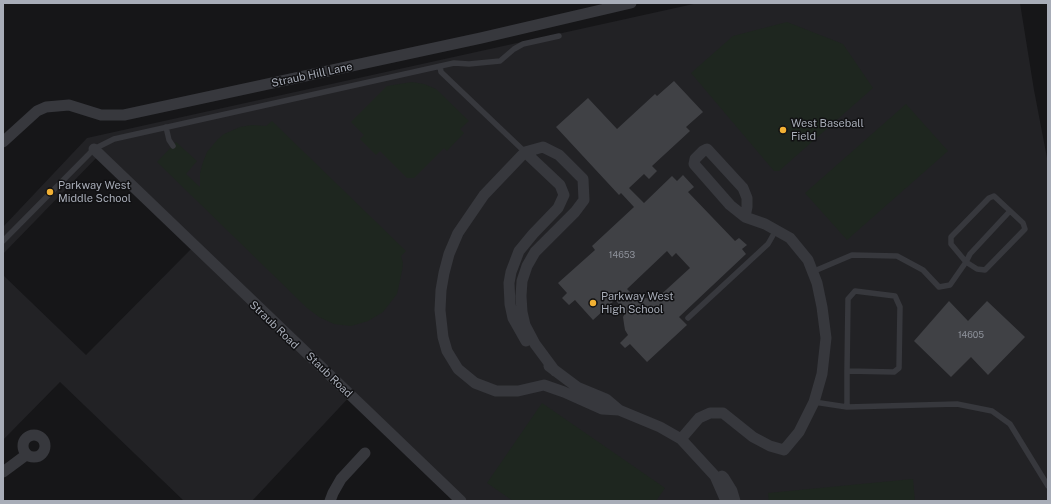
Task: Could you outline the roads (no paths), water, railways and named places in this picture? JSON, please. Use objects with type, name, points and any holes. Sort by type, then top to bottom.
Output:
[{"type":"street","name":"Straub Hill Lane","points":[[3,142],[37,111],[46,107],[69,105],[101,114],[124,115],[481,38],[631,3]]},
{"type":"street","points":[[555,371],[535,344],[525,325],[520,296],[522,281],[527,266],[535,252],[576,212],[584,200],[583,179],[559,155],[543,147],[525,152],[484,195],[458,233],[449,254],[441,290],[440,310],[443,337],[447,351],[458,369],[475,383],[496,391],[518,391],[544,386],[564,392],[602,408],[619,410],[660,427],[680,439],[707,466],[715,476],[726,501]]},
{"type":"street","name":"Straub Road","points":[[94,148],[190,244],[330,378],[454,501]]},
{"type":"street","name":"Staub Road","points":[[94,148],[461,501]]},
{"type":"street","points":[[680,439],[699,418],[710,412],[723,413],[753,437],[770,446],[784,450],[799,432],[814,402],[822,374],[826,338],[817,283],[808,260],[790,238],[765,224],[745,217],[730,205],[694,164],[695,158],[703,151],[707,149],[743,188],[747,198],[745,217]]},
{"type":"street","points":[[525,152],[560,185],[564,195],[558,208],[519,251],[511,272],[509,284],[510,304],[513,318],[530,347],[541,360],[577,387],[606,399],[619,410]]},
{"type":"street","points":[[330,501],[341,479],[365,453]]},
{"type":"street","points":[[3,472],[26,455]]},
{"type":"street","points":[[707,466],[724,478],[736,501]]},
{"type":"lane","points":[[3,241],[94,148],[114,139],[166,126],[454,63],[469,64],[500,61],[514,49],[523,44],[559,36]]},
{"type":"lane","points":[[440,66],[441,72],[525,152]]},
{"type":"lane","points":[[166,126],[172,146]]},
{"type":"lane","points":[[994,196],[1023,223],[1025,229],[985,270],[977,270],[966,262],[951,244],[951,238],[989,198],[994,196]]},
{"type":"lane","points":[[812,272],[852,255],[897,256],[923,270],[939,287],[950,285],[970,254],[1010,211]]},
{"type":"lane","points":[[688,318],[768,244],[776,230]]},
{"type":"lane","points":[[847,371],[894,372],[899,368],[900,307],[894,296],[855,291],[848,299],[847,371],[847,407]]},
{"type":"lane","points":[[814,402],[847,407],[957,404],[992,411],[1010,424],[1048,486]]},
{"type":"place","name":"West Baseball Field","points":[[783,130]]},
{"type":"place","name":"Parkway West Middle School","points":[[50,192]]},
{"type":"place","name":"Parkway West High School","points":[[593,303]]}]
